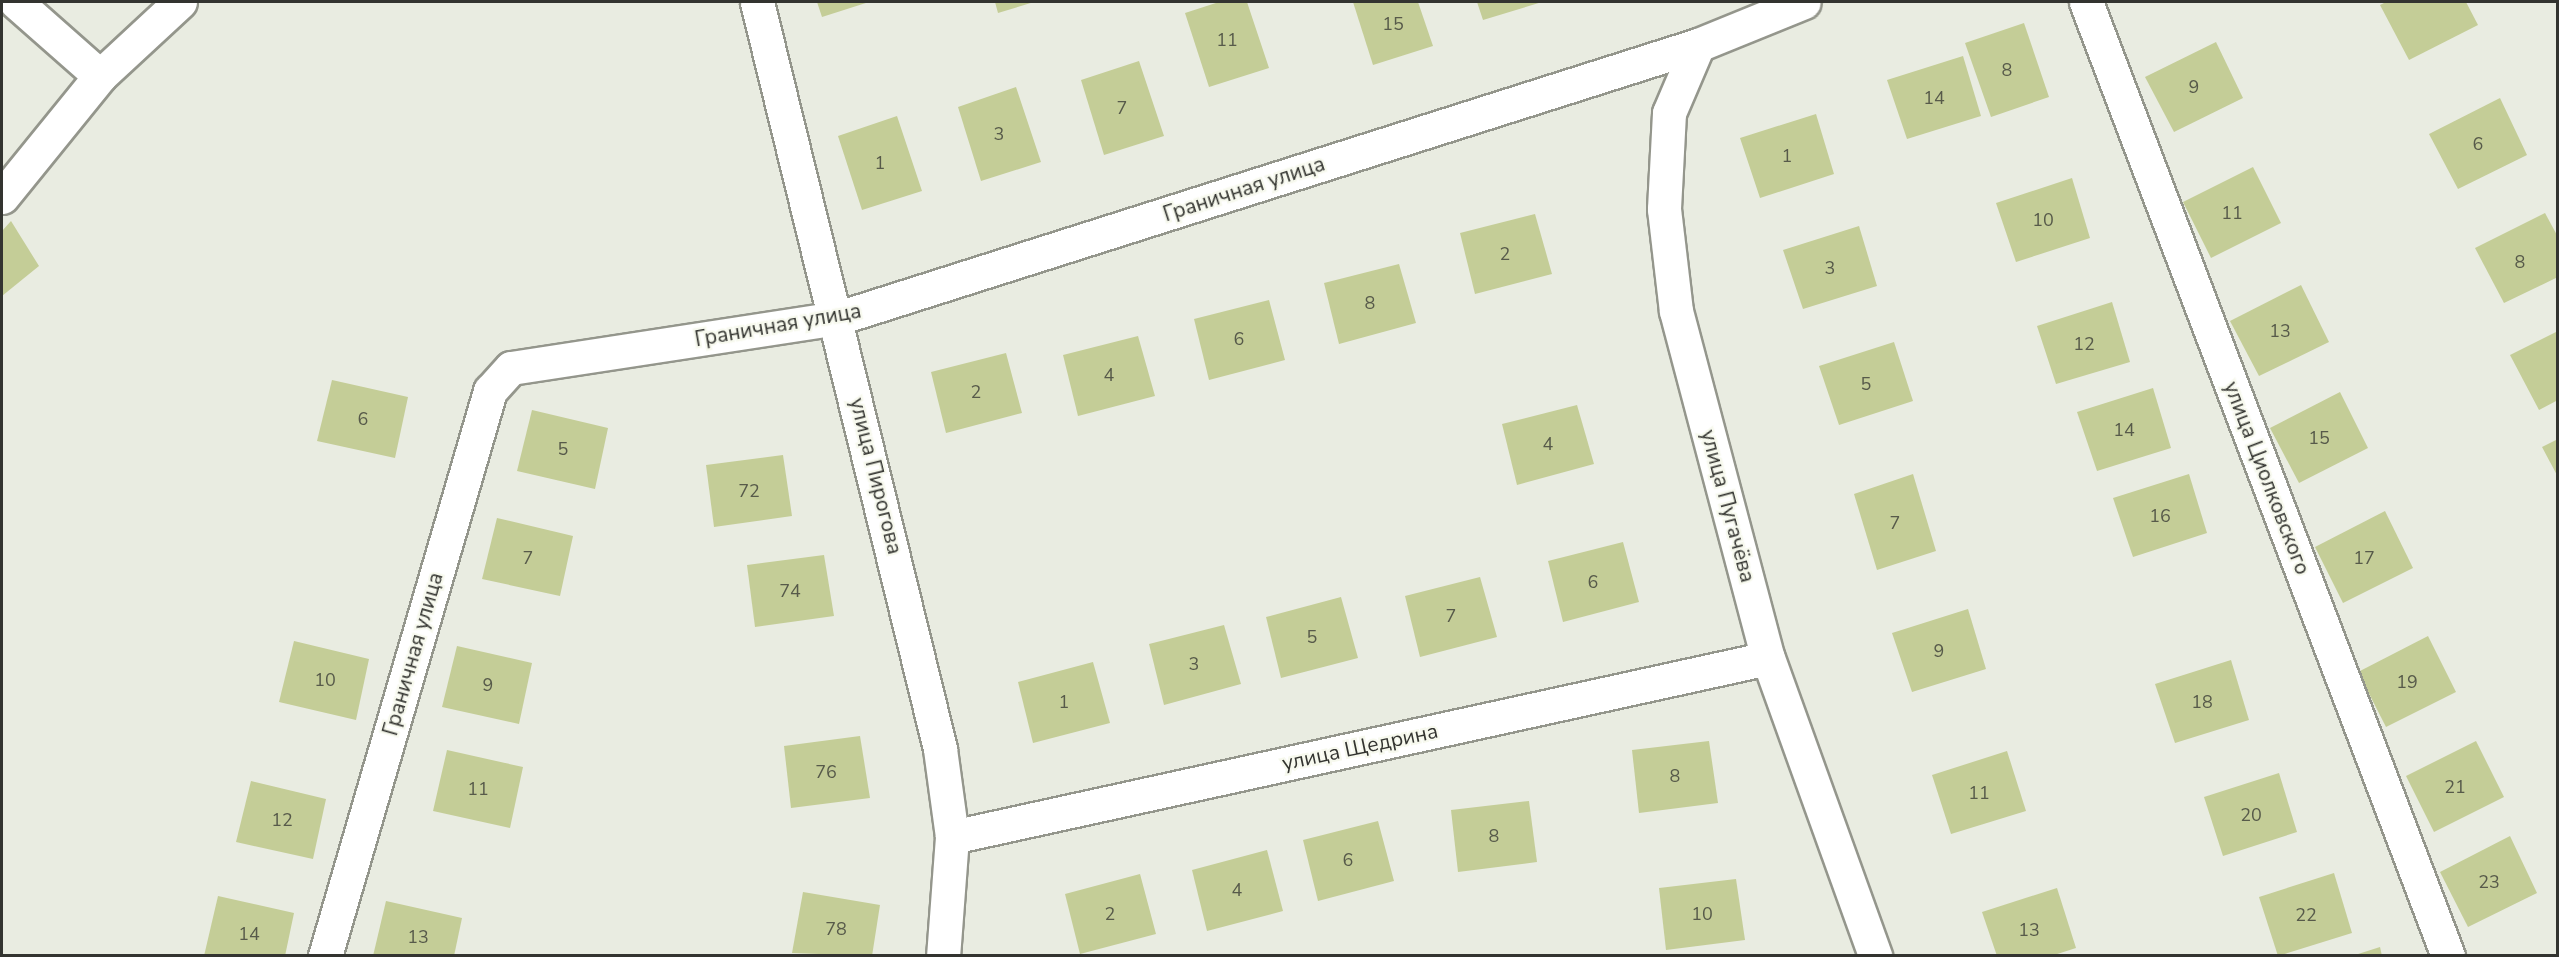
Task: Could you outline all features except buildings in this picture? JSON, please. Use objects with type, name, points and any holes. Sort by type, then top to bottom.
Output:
[{"type":"street","points":[[16,2],[100,76]]},
{"type":"street","points":[[2,198],[100,76],[180,2]]},
{"type":"street","name":"улица Пирогова","points":[[757,2],[838,318],[928,690],[952,837],[943,956]]},
{"type":"street","name":"Граничная улица","points":[[325,956],[498,377],[511,368],[838,318],[1698,45],[1804,2]]},
{"type":"street","name":"улица Циолковского","points":[[2086,2],[2448,956]]},
{"type":"street","name":"улица Пугачёва","points":[[1698,45],[1669,113],[1665,209],[1676,311],[1768,658],[1875,956]]},
{"type":"street","name":"улица Щедрина","points":[[952,837],[1768,658]]}]
